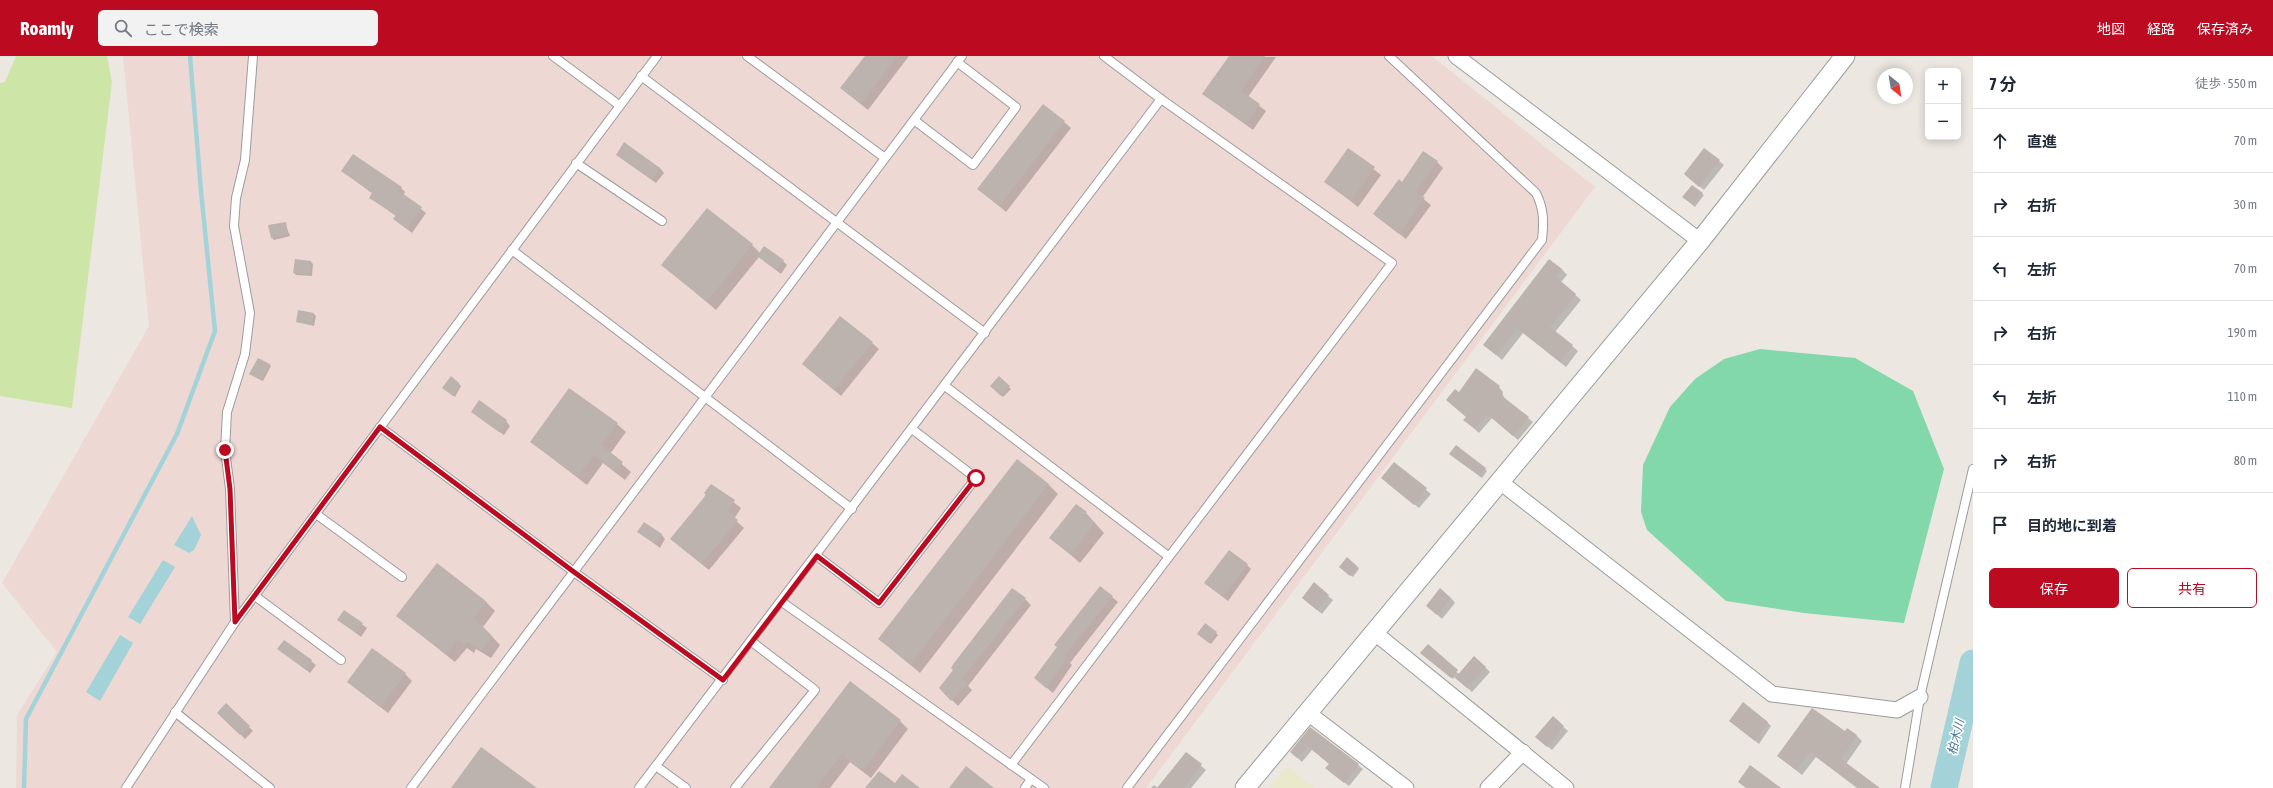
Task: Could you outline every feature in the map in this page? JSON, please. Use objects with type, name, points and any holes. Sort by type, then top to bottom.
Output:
[{"type":"street","points":[[1456,56],[1700,241]]},
{"type":"street","points":[[1245,788],[1700,241],[1845,56]]},
{"type":"street","points":[[1499,481],[1772,694],[1897,710],[1920,698]]},
{"type":"street","points":[[1375,633],[1566,788]]},
{"type":"street","points":[[1308,713],[1406,788]]},
{"type":"street","points":[[1488,788],[1523,752]]},
{"type":"lane","points":[[235,622],[230,489],[225,450],[227,412],[245,354],[250,313],[234,226],[236,198],[245,160],[253,56]]},
{"type":"lane","points":[[552,56],[619,105]]},
{"type":"lane","points":[[126,788],[235,622],[657,56]]},
{"type":"lane","points":[[747,56],[885,158]]},
{"type":"lane","points":[[1011,765],[1168,556],[1392,263],[1161,99],[1104,56]]},
{"type":"lane","points":[[1127,788],[1542,240],[1544,222],[1542,206],[1536,193],[1389,56]]},
{"type":"lane","points":[[411,788],[959,59],[1016,107],[973,165],[914,120]]},
{"type":"lane","points":[[641,76],[985,333]]},
{"type":"lane","points":[[639,788],[752,642],[1161,99]]},
{"type":"lane","points":[[576,163],[662,221]]},
{"type":"lane","points":[[512,250],[852,509]]},
{"type":"lane","points":[[945,386],[1168,556]]},
{"type":"lane","points":[[380,427],[574,572],[723,680]]},
{"type":"lane","points":[[817,556],[879,603],[976,478],[912,429]]},
{"type":"lane","points":[[1905,788],[1920,698],[1973,469]]},
{"type":"lane","points":[[316,514],[402,577]]},
{"type":"lane","points":[[255,596],[341,660]]},
{"type":"lane","points":[[782,602],[1044,788]]},
{"type":"lane","points":[[736,788],[815,690],[752,642]]},
{"type":"lane","points":[[175,712],[270,788]]},
{"type":"lane","points":[[656,766],[686,788]]},
{"type":"lane","points":[[1025,788],[1031,779]]},
{"type":"shaded area","points":[[123,56],[1432,56],[1595,187],[1146,788],[16,788],[17,715],[57,652],[2,583],[149,326]]},
{"type":"shaded area","points":[[1287,766],[1314,788],[1270,788]]},
{"type":"green space","points":[[16,56],[107,56],[112,82],[72,408],[0,396],[0,83],[5,82]]},
{"type":"green space","points":[[1760,349],[1855,358],[1913,391],[1944,469],[1904,623],[1804,613],[1726,601],[1647,530],[1641,512],[1643,465],[1670,407],[1695,379],[1724,359]]},
{"type":"water","points":[[192,516],[201,535],[194,550],[189,553],[174,545]]},
{"type":"water","points":[[163,560],[175,567],[140,624],[128,617]]},
{"type":"water","points":[[120,635],[133,643],[100,701],[86,692]]},
{"type":"building","points":[[865,56],[897,56],[861,104],[840,88]]},
{"type":"building","points":[[1229,56],[1265,56],[1241,91],[1260,104],[1246,124],[1202,94]]},
{"type":"building","points":[[1043,104],[1065,121],[999,206],[977,189]]},
{"type":"building","points":[[624,142],[660,168],[652,180],[616,155]]},
{"type":"building","points":[[1348,148],[1375,167],[1351,201],[1324,182]]},
{"type":"building","points":[[1704,148],[1720,160],[1699,187],[1684,174]]},
{"type":"building","points":[[1423,151],[1438,161],[1416,192],[1425,198],[1399,234],[1373,214],[1399,179],[1402,182]]},
{"type":"building","points":[[353,154],[402,187],[399,191],[422,207],[407,229],[393,219],[396,215],[369,198],[372,193],[341,171]]},
{"type":"building","points":[[1692,185],[1703,193],[1693,205],[1682,197]]},
{"type":"building","points":[[707,208],[753,244],[707,302],[661,265]]},
{"type":"building","points":[[286,222],[288,235],[271,238],[268,225]]},
{"type":"building","points":[[764,246],[784,260],[776,270],[757,256]]},
{"type":"building","points":[[295,259],[311,261],[310,275],[293,273]]},
{"type":"building","points":[[1549,259],[1562,269],[1556,277],[1576,294],[1550,327],[1573,345],[1560,362],[1517,328],[1496,355],[1483,345]]},
{"type":"building","points":[[298,310],[314,313],[312,325],[296,322]]},
{"type":"building","points":[[840,316],[873,342],[834,390],[802,364]]},
{"type":"building","points":[[258,358],[270,364],[261,380],[249,374]]},
{"type":"building","points":[[1476,368],[1500,386],[1498,389],[1503,394],[1502,396],[1529,417],[1513,436],[1487,414],[1475,429],[1463,420],[1466,417],[1446,400],[1455,389],[1459,392]]},
{"type":"building","points":[[451,376],[459,383],[459,388],[453,396],[442,388]]},
{"type":"building","points":[[999,376],[1010,386],[1001,396],[990,386]]},
{"type":"building","points":[[569,388],[618,423],[601,445],[623,462],[616,472],[594,455],[578,477],[530,442]]},
{"type":"building","points":[[479,400],[507,420],[499,432],[471,412]]},
{"type":"building","points":[[1456,445],[1486,468],[1480,476],[1449,454]]},
{"type":"building","points":[[1017,459],[1049,484],[911,664],[878,639]]},
{"type":"building","points":[[1394,462],[1427,488],[1414,505],[1381,478]]},
{"type":"building","points":[[711,484],[735,500],[728,512],[738,520],[702,564],[670,539],[706,495],[704,493]]},
{"type":"building","points":[[1076,504],[1087,512],[1084,515],[1095,523],[1071,555],[1049,538]]},
{"type":"building","points":[[644,522],[662,534],[655,544],[637,532]]},
{"type":"building","points":[[1229,550],[1248,564],[1223,597],[1204,583]]},
{"type":"building","points":[[1347,557],[1358,567],[1350,576],[1339,567]]},
{"type":"building","points":[[437,563],[487,602],[474,618],[492,636],[482,650],[467,642],[465,645],[458,640],[446,654],[396,616]]},
{"type":"building","points":[[1314,582],[1329,595],[1317,610],[1302,598]]},
{"type":"building","points":[[1100,586],[1113,596],[1064,656],[1067,658],[1046,688],[1034,678],[1057,647],[1054,645]]},
{"type":"building","points":[[1012,588],[1026,598],[962,679],[967,684],[951,701],[939,688],[953,670],[951,668],[954,663]]},
{"type":"building","points":[[1440,588],[1451,598],[1437,615],[1426,606]]},
{"type":"building","points":[[344,610],[363,623],[356,633],[337,620]]},
{"type":"building","points":[[1205,623],[1217,632],[1209,643],[1197,634]]},
{"type":"building","points":[[284,640],[312,660],[306,670],[277,649]]},
{"type":"building","points":[[1428,644],[1458,670],[1451,678],[1420,653]]},
{"type":"building","points":[[372,648],[406,673],[380,707],[347,682]]},
{"type":"building","points":[[1474,656],[1486,667],[1467,688],[1455,678]]},
{"type":"building","points":[[850,681],[901,720],[863,771],[842,755],[816,788],[769,788]]},
{"type":"building","points":[[1743,702],[1768,722],[1755,741],[1729,721]]},
{"type":"building","points":[[226,703],[250,726],[240,735],[217,713]]},
{"type":"building","points":[[1812,708],[1845,731],[1847,728],[1857,735],[1841,759],[1880,788],[1858,788],[1810,752],[1796,770],[1777,756]]},
{"type":"building","points":[[1553,716],[1564,726],[1547,747],[1535,737]]},
{"type":"building","points":[[1310,727],[1359,764],[1344,783],[1325,768],[1329,764],[1308,746],[1297,758],[1290,752]]},
{"type":"building","points":[[481,747],[537,788],[451,788]]},
{"type":"building","points":[[1186,752],[1202,764],[1183,788],[1157,788]]},
{"type":"building","points":[[1750,765],[1781,788],[1746,788],[1738,782]]},
{"type":"building","points":[[966,766],[994,788],[949,788]]},
{"type":"building","points":[[879,771],[895,783],[902,774],[920,788],[865,788]]},
{"type":"waterway","points":[[24,788],[26,719],[177,434],[215,331],[201,191],[190,56]]},
{"type":"waterway","name":"柏木川","points":[[1944,788],[1973,663]]},
{"type":"route","points":[[225,450],[230,489],[235,622],[380,427],[574,572],[723,680],[817,556],[879,603],[976,478]]}]
